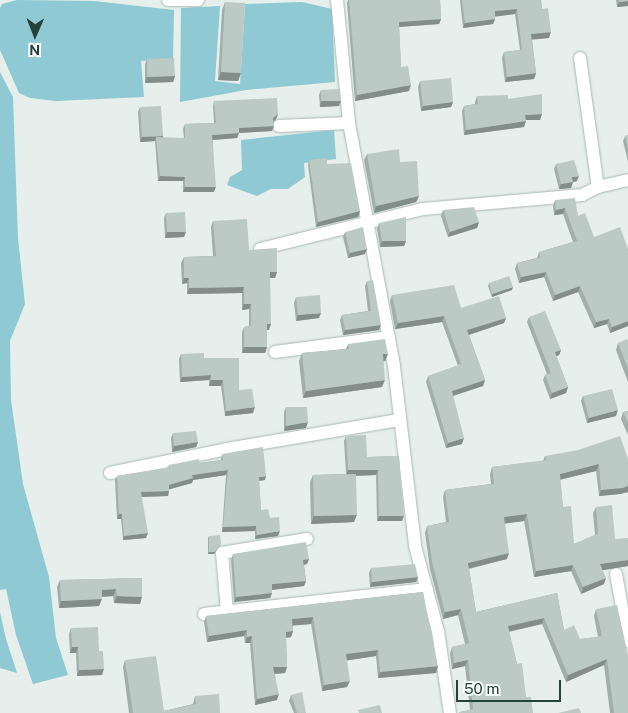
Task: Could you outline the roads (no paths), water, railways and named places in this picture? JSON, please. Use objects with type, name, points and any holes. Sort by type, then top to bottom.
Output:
[{"type":"street","points":[[168,0],[198,0]]},
{"type":"street","points":[[337,0],[349,123],[388,337],[415,546],[438,631],[450,713]]},
{"type":"street","points":[[580,58],[598,187]]},
{"type":"street","points":[[279,126],[349,123]]},
{"type":"street","points":[[260,249],[274,243],[423,209],[582,195],[598,187],[628,180]]},
{"type":"street","points":[[275,352],[388,337]]},
{"type":"street","points":[[110,473],[227,449],[399,420]]},
{"type":"street","points":[[227,612],[222,552],[307,539]]},
{"type":"street","points":[[616,574],[628,641]]},
{"type":"street","points":[[204,614],[427,589]]},
{"type":"water","points":[[17,0],[94,1],[174,10],[173,59],[141,61],[144,97],[56,101],[30,98],[19,93],[0,50],[0,8],[2,4]]},
{"type":"water","points":[[302,2],[332,9],[335,82],[246,90],[180,102],[181,8],[220,6],[215,81],[240,84],[245,4]]},
{"type":"water","points":[[0,72],[13,97],[18,238],[25,304],[10,341],[11,400],[23,484],[49,577],[56,638],[68,675],[33,684],[16,635],[6,589],[0,590]]},
{"type":"water","points":[[334,130],[336,159],[304,163],[305,177],[288,189],[271,189],[257,196],[227,185],[230,177],[242,170],[241,140]]},
{"type":"water","points":[[0,612],[6,639],[17,673],[0,668]]}]
